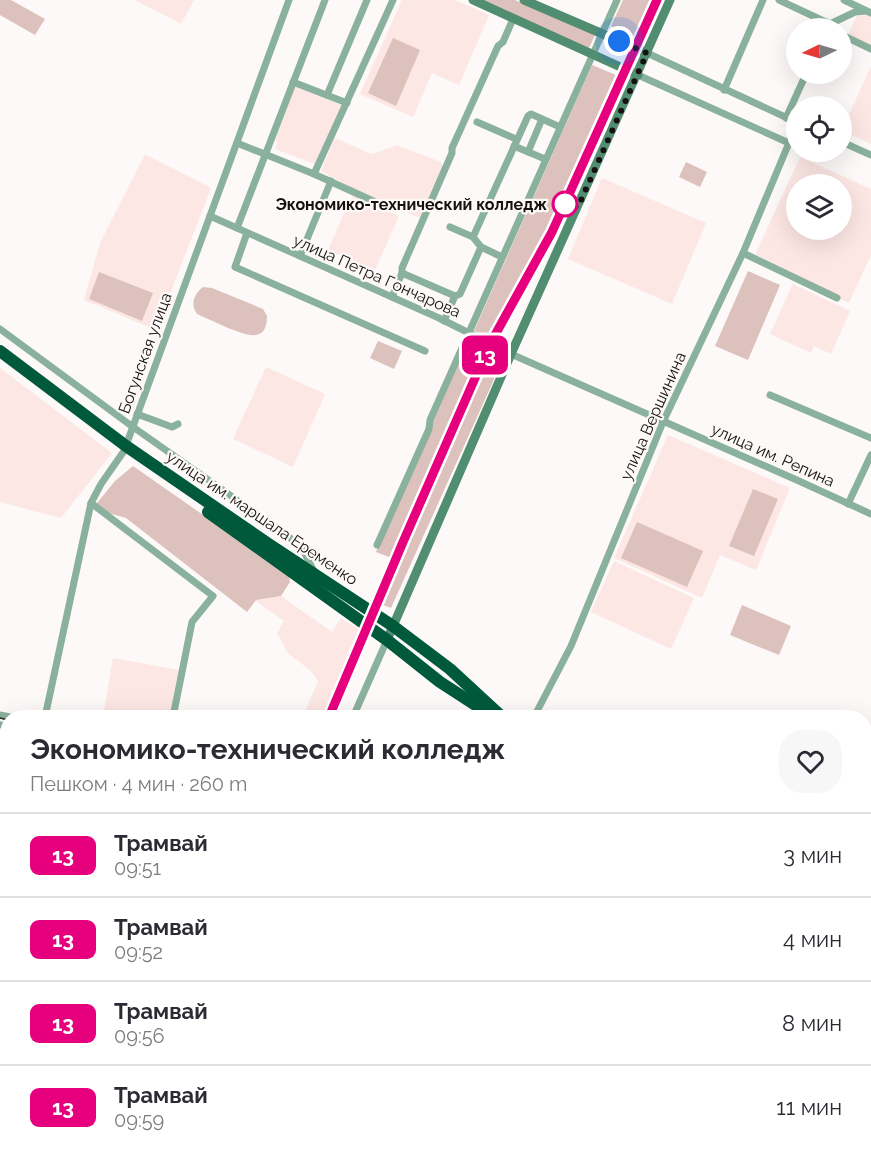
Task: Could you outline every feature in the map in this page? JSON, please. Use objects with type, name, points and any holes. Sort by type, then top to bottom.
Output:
[{"type":"highway","name":"улица им. маршала Еременко","points":[[0,351],[125,449],[393,626],[450,669],[494,710]]},
{"type":"highway","name":"улица им. маршала Еременко","points":[[0,358],[307,585],[387,640],[440,682],[483,710]]},
{"type":"highway","points":[[307,585],[310,576],[315,574]]},
{"type":"highway","points":[[440,682],[446,680],[450,675],[450,669]]},
{"type":"main road","points":[[472,0],[638,75]]},
{"type":"main road","points":[[524,0],[647,53]]},
{"type":"main road","points":[[387,640],[670,0]]},
{"type":"street","name":"Богунская улица","points":[[46,710],[91,502],[125,449],[289,0]]},
{"type":"street","points":[[237,228],[325,0]]},
{"type":"street","points":[[327,95],[367,0]]},
{"type":"street","points":[[314,174],[393,0]]},
{"type":"street","points":[[377,545],[429,429],[430,420],[468,333],[617,0]]},
{"type":"street","points":[[724,90],[764,0]]},
{"type":"street","points":[[779,0],[812,18]]},
{"type":"street","points":[[844,0],[869,12]]},
{"type":"street","points":[[844,18],[855,12],[869,12]]},
{"type":"street","points":[[392,297],[402,268],[452,153],[452,148],[498,46],[513,19]]},
{"type":"street","points":[[852,40],[871,49]]},
{"type":"street","points":[[647,53],[786,118]]},
{"type":"street","points":[[638,75],[786,141]]},
{"type":"street","points":[[293,82],[347,103]]},
{"type":"street","points":[[473,237],[528,116],[531,114],[560,127]]},
{"type":"street","points":[[528,152],[542,119]]},
{"type":"street","points":[[477,122],[515,142],[528,152],[545,159]]},
{"type":"street","points":[[237,143],[382,205]]},
{"type":"street","points":[[852,146],[871,155]]},
{"type":"street","name":"улица Вершинина","points":[[539,710],[571,646],[663,422],[743,253],[786,149]]},
{"type":"street","points":[[300,256],[330,181]]},
{"type":"street","name":"улица Петра Гончарова","points":[[210,216],[663,422]]},
{"type":"street","points":[[450,227],[473,237],[481,248],[502,257]]},
{"type":"street","points":[[247,232],[235,267],[425,351]]},
{"type":"street","points":[[444,321],[455,296],[460,294],[481,248]]},
{"type":"street","points":[[743,253],[837,298]]},
{"type":"street","points":[[402,273],[455,296]]},
{"type":"street","points":[[0,329],[133,427],[288,536],[303,550],[315,574]]},
{"type":"street","points":[[770,396],[871,438]]},
{"type":"street","points":[[137,414],[172,427],[178,424]]},
{"type":"street","name":"улица им. Репина","points":[[663,422],[871,514]]},
{"type":"street","points":[[848,504],[871,455]]},
{"type":"street","points":[[91,502],[213,596],[192,622],[174,710]]},
{"type":"street","points":[[356,710],[387,640]]},
{"type":"shaded area","points":[[0,0],[11,0],[45,19],[35,35],[0,15]]},
{"type":"shaded area","points":[[135,0],[194,0],[181,24]]},
{"type":"shaded area","points":[[402,0],[455,0],[489,15],[459,85],[432,73],[413,117],[360,94]]},
{"type":"shaded area","points":[[477,0],[515,0],[595,35],[588,50]]},
{"type":"shaded area","points":[[623,0],[656,0],[639,39],[611,26]]},
{"type":"shaded area","points":[[859,11],[871,17],[871,46],[852,37],[852,26]]},
{"type":"shaded area","points":[[393,38],[420,50],[396,106],[368,93]]},
{"type":"shaded area","points":[[592,65],[621,77],[558,215],[490,338],[474,331]]},
{"type":"shaded area","points":[[871,68],[871,144],[852,135],[852,108]]},
{"type":"shaded area","points":[[295,86],[341,105],[315,164],[275,149],[278,142],[275,141]]},
{"type":"shaded area","points":[[335,138],[373,154],[397,145],[441,162],[443,168],[420,218],[362,193],[321,171]]},
{"type":"shaded area","points":[[145,154],[211,188],[156,330],[84,300],[100,243]]},
{"type":"shaded area","points":[[686,162],[707,172],[700,187],[679,177]]},
{"type":"shaded area","points":[[798,162],[811,162],[838,174],[792,174]]},
{"type":"shaded area","name":"Экономико-технический колледж","points":[[602,178],[706,223],[672,304],[568,259]]},
{"type":"shaded area","points":[[852,180],[871,189],[871,255],[849,303],[754,257],[786,187],[786,240],[852,240]]},
{"type":"shaded area","points":[[352,196],[399,216],[375,270],[328,250]]},
{"type":"shaded area","points":[[748,271],[780,285],[748,360],[715,346]]},
{"type":"shaded area","points":[[99,272],[153,293],[142,321],[89,299]]},
{"type":"shaded area","points":[[793,284],[850,311],[831,354],[814,346],[811,353],[770,334]]},
{"type":"shaded area","points":[[203,287],[212,288],[263,309],[267,316],[263,331],[254,335],[248,334],[197,314],[194,299]]},
{"type":"shaded area","points":[[469,339],[505,355],[391,608],[380,604],[399,561],[376,552]]},
{"type":"shaded area","points":[[378,341],[402,351],[394,369],[370,358]]},
{"type":"shaded area","points":[[266,367],[325,394],[293,467],[233,439]]},
{"type":"shaded area","points":[[0,368],[112,453],[61,518],[0,502]]},
{"type":"shaded area","points":[[668,435],[790,488],[756,570],[720,555],[702,598],[614,558]]},
{"type":"shaded area","points":[[133,466],[289,575],[290,582],[281,596],[256,600],[247,612],[126,518],[98,510],[97,503],[115,481]]},
{"type":"shaded area","points":[[753,489],[778,499],[754,556],[729,546]]},
{"type":"shaded area","points":[[637,522],[703,551],[687,587],[621,558]]},
{"type":"shaded area","points":[[614,561],[694,598],[671,649],[591,612]]},
{"type":"shaded area","points":[[281,596],[332,632],[341,618],[364,633],[332,710],[306,710],[318,681],[311,671],[288,653],[277,633],[284,621],[255,600]]},
{"type":"shaded area","points":[[742,605],[791,626],[779,655],[730,635]]},
{"type":"shaded area","points":[[113,658],[179,670],[171,710],[104,710]]},
{"type":"tram line","name":"13","points":[[332,710],[490,344],[552,232],[657,0]]},
{"type":"tram line","points":[[334,710],[492,345],[553,237],[660,0]]},
{"type":"place","name":"Экономико-технический колледж","points":[[565,204]]},
{"type":"route","points":[[565,204],[578,207],[647,53],[619,41]]}]
